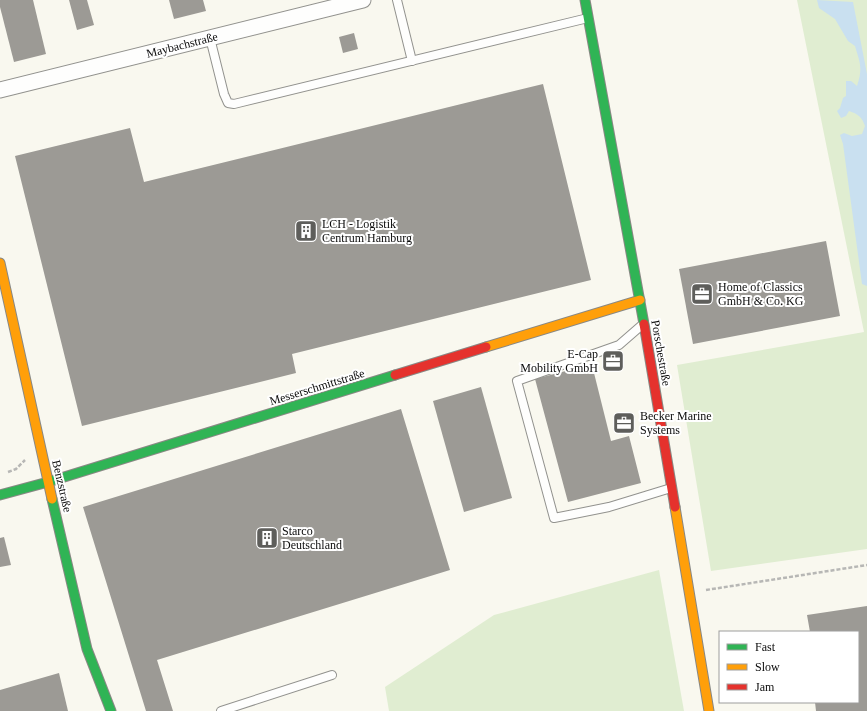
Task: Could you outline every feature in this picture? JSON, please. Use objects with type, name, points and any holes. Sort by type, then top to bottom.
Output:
[{"type":"street","name":"Maybachstraße","points":[[0,90],[363,0]]},
{"type":"street","name":"Porschestraße","points":[[585,0],[640,300],[709,711]]},
{"type":"street","name":"Benzstraße","points":[[0,263],[48,482],[87,649],[111,711]]},
{"type":"street","name":"Messerschmittstraße","points":[[0,495],[48,482],[640,300]]},
{"type":"lane","points":[[397,0],[412,61]]},
{"type":"lane","points":[[210,38],[224,94],[228,103],[234,104],[589,18]]},
{"type":"lane","points":[[644,324],[619,345],[517,381],[554,518],[609,506],[672,487]]},
{"type":"lane","points":[[221,711],[332,675]]},
{"type":"path","points":[[5,474],[16,469],[27,458]]},
{"type":"path","points":[[690,592],[867,566]]},
{"type":"green space","points":[[797,0],[867,0],[867,549],[711,571],[677,365],[864,332]]},
{"type":"green space","points":[[659,570],[684,711],[389,711],[385,687],[494,615]]},
{"type":"water","points":[[817,0],[853,2],[867,74],[867,286],[862,284],[843,144],[840,135],[844,133],[852,136],[862,134],[865,126],[861,118],[855,113],[849,111],[846,116],[841,118],[837,111],[840,108],[843,98],[846,96],[846,81],[851,81],[857,86],[860,75],[859,61],[855,46],[848,41],[835,19],[819,8]]},
{"type":"building","points":[[0,0],[33,0],[46,54],[14,62],[0,7]]},
{"type":"building","points":[[69,0],[87,0],[94,25],[77,30]]},
{"type":"building","points":[[169,0],[203,0],[206,11],[174,19]]},
{"type":"building","points":[[354,33],[358,49],[343,53],[339,37]]},
{"type":"building","name":"LCH - Logistik Centrum Hamburg","points":[[543,84],[591,280],[292,354],[296,373],[82,426],[15,156],[130,128],[144,182]]},
{"type":"building","points":[[826,241],[840,316],[693,344],[679,269]]},
{"type":"building","points":[[581,367],[594,373],[611,441],[629,436],[641,483],[568,502],[535,379]]},
{"type":"building","points":[[481,387],[512,498],[464,512],[433,401]]},
{"type":"building","name":"Starco Deutschland","points":[[401,409],[450,570],[157,660],[173,711],[146,711],[83,507]]},
{"type":"building","points":[[4,537],[11,565],[0,567],[0,538]]},
{"type":"building","points":[[867,606],[867,711],[816,711],[815,703],[859,703],[859,631],[810,631],[807,615]]},
{"type":"building","points":[[59,673],[68,711],[0,711],[0,690]]},
{"type":"traffic: fast","points":[[585,0],[644,324]]},
{"type":"traffic: fast","points":[[0,495],[48,482],[395,375]]},
{"type":"traffic: fast","points":[[52,499],[87,649],[111,711]]},
{"type":"traffic: slow","points":[[0,263],[52,499]]},
{"type":"traffic: slow","points":[[486,347],[640,300]]},
{"type":"traffic: slow","points":[[675,507],[709,711]]},
{"type":"traffic: jam","points":[[644,324],[675,507]]},
{"type":"traffic: jam","points":[[395,375],[486,347]]},
{"type":"place","name":"LCH - Logistik Centrum Hamburg","points":[[306,231]]},
{"type":"place","name":"Home of Classics GmbH & Co. KG","points":[[702,294]]},
{"type":"place","name":"E-Cap Mobility GmbH","points":[[613,361]]},
{"type":"place","name":"Becker Marine Systems","points":[[624,423]]},
{"type":"place","name":"Starco Deutschland","points":[[267,538]]}]
